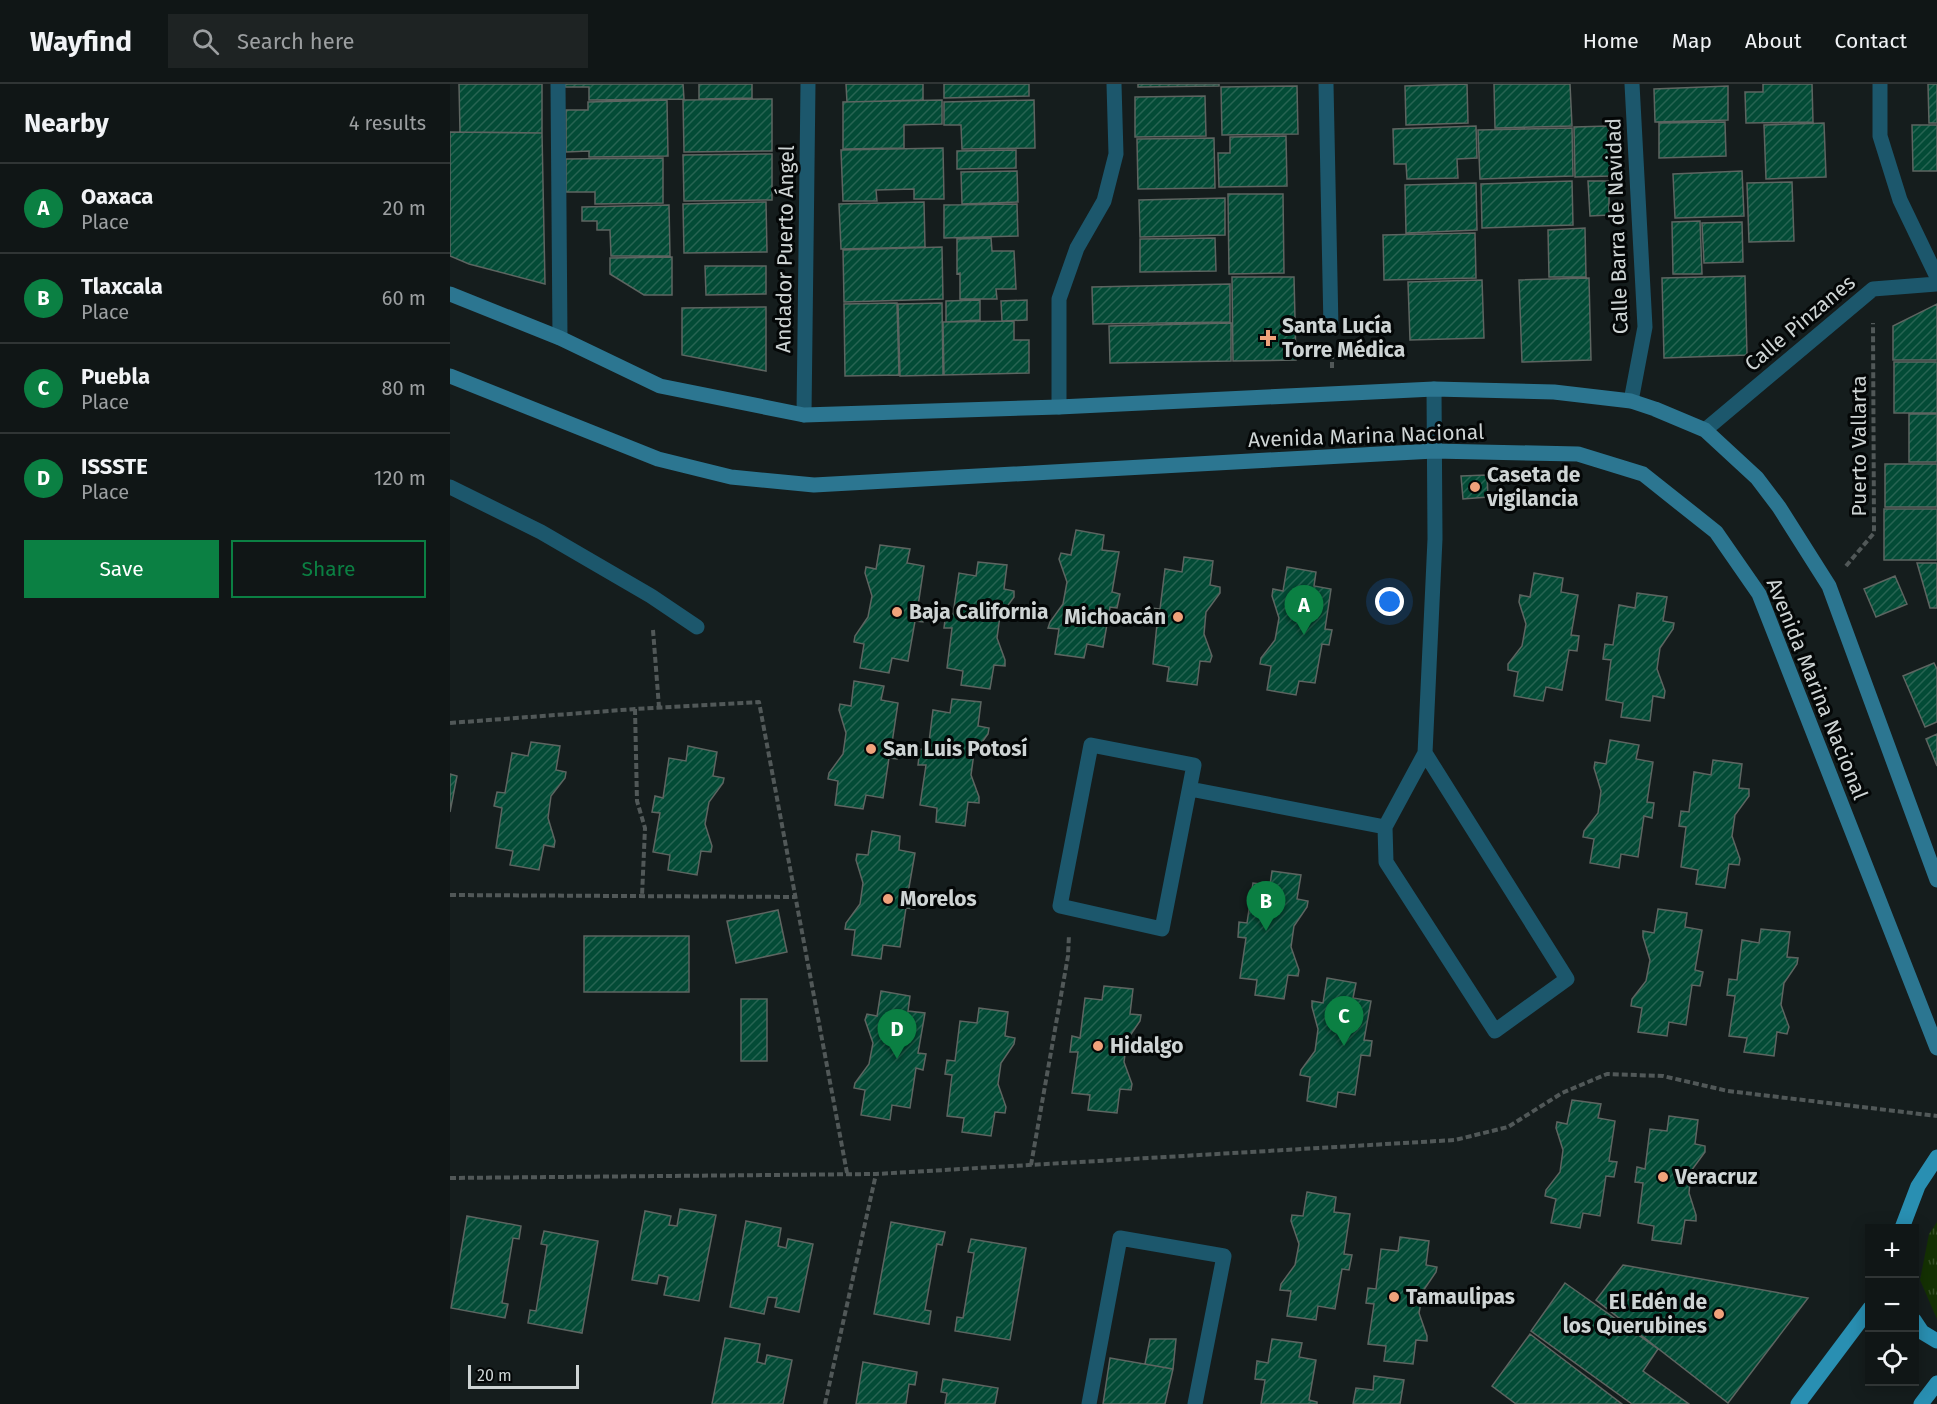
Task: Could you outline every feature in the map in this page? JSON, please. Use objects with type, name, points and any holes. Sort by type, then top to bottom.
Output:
[{"type":"main road","points":[[1904,1224],[1918,1186],[1937,1157]]},
{"type":"main road","points":[[1798,1404],[1865,1313]]},
{"type":"main road","points":[[1919,1328],[1922,1332],[1937,1341]]},
{"type":"main road","points":[[1921,1404],[1937,1383]]},
{"type":"street","points":[[558,84],[560,338]]},
{"type":"street","name":"Andador Puerto Ángel","points":[[804,415],[808,84]]},
{"type":"street","points":[[1059,406],[1059,299],[1077,248],[1104,201],[1107,191],[1116,154],[1114,84]]},
{"type":"street","points":[[1326,84],[1331,328]]},
{"type":"street","name":"Calle Barra de Navidad","points":[[1631,401],[1645,327],[1632,84]]},
{"type":"street","points":[[1880,84],[1880,136],[1900,200],[1937,277]]},
{"type":"street","name":"Calle Pinzanes","points":[[1705,430],[1873,289],[1937,284]]},
{"type":"street","name":"Avenida Marina Nacional","points":[[450,294],[560,338],[660,387],[804,415],[1434,389],[1554,392],[1631,401],[1656,409],[1705,430],[1756,478],[1779,507],[1829,586],[1937,880]]},
{"type":"street","name":"Avenida Marina Nacional","points":[[450,376],[658,459],[731,477],[814,485],[1434,451],[1578,454],[1642,474],[1716,532],[1759,594],[1937,1048]]},
{"type":"street","points":[[1425,753],[1567,979],[1495,1031],[1386,862],[1385,826],[1425,753],[1435,539],[1434,389]]},
{"type":"street","points":[[450,488],[541,532],[651,596],[697,627]]},
{"type":"street","points":[[1091,744],[1194,765],[1190,789],[1162,928],[1060,906],[1091,744]]},
{"type":"street","points":[[1190,789],[1385,826]]},
{"type":"street","points":[[1089,1404],[1120,1238],[1224,1256],[1195,1404]]},
{"type":"path","name":"Puerto Vallarta","points":[[1829,586],[1874,533],[1873,289]]},
{"type":"path","points":[[1331,328],[1332,393]]},
{"type":"path","points":[[651,596],[659,707]]},
{"type":"path","points":[[450,723],[759,702],[847,1173]]},
{"type":"path","points":[[635,709],[637,801],[645,828],[642,896]]},
{"type":"path","points":[[450,895],[796,897]]},
{"type":"path","points":[[1031,1165],[1068,956],[1070,909]]},
{"type":"path","points":[[450,1178],[876,1174],[1455,1140],[1508,1127],[1562,1093],[1607,1074],[1663,1076],[1728,1091],[1937,1116]]},
{"type":"path","points":[[825,1404],[876,1174]]},
{"type":"green space","points":[[1937,1222],[1937,1319],[1920,1280],[1929,1234]]},
{"type":"building","points":[[459,84],[542,84],[542,133],[460,132]]},
{"type":"building","points":[[565,84],[683,84],[684,99],[589,100],[589,87],[565,87]]},
{"type":"building","points":[[699,84],[752,84],[752,98],[699,99]]},
{"type":"building","points":[[846,84],[923,84],[923,100],[847,102]]},
{"type":"building","points":[[944,84],[1029,84],[1029,96],[944,98]]},
{"type":"building","points":[[1138,84],[1219,84],[1219,86],[1138,87]]},
{"type":"building","points":[[1467,84],[1468,123],[1406,125],[1405,86]]},
{"type":"building","points":[[1494,84],[1570,84],[1572,126],[1495,128]]},
{"type":"building","points":[[1763,84],[1812,84],[1813,122],[1746,123],[1745,92],[1763,92]]},
{"type":"building","points":[[1928,84],[1937,84],[1937,123],[1929,123]]},
{"type":"building","points":[[1297,86],[1298,134],[1222,135],[1221,87]]},
{"type":"building","points":[[1728,86],[1728,120],[1655,122],[1654,89]]},
{"type":"building","points":[[1205,96],[1206,136],[1135,137],[1135,97]]},
{"type":"building","points":[[772,99],[772,151],[684,152],[683,100]]},
{"type":"building","points":[[667,100],[668,156],[589,157],[589,151],[566,152],[566,110],[588,110],[588,102]]},
{"type":"building","points":[[942,100],[942,124],[904,125],[904,148],[843,149],[843,102]]},
{"type":"building","points":[[1034,100],[1035,148],[962,149],[961,125],[944,125],[944,102]]},
{"type":"building","points":[[1725,122],[1726,156],[1659,158],[1659,123]]},
{"type":"building","points":[[1824,123],[1826,177],[1766,179],[1764,125]]},
{"type":"building","points":[[1912,125],[1937,125],[1937,171],[1913,171]]},
{"type":"building","points":[[1476,126],[1477,158],[1457,159],[1458,178],[1407,179],[1406,164],[1394,164],[1393,129]]},
{"type":"building","points":[[1609,126],[1610,176],[1575,177],[1574,127]]},
{"type":"building","points":[[1572,128],[1573,176],[1480,179],[1478,130]]},
{"type":"building","points":[[450,132],[542,133],[545,284],[469,264],[450,256]]},
{"type":"building","points":[[1286,136],[1287,186],[1219,187],[1218,153],[1230,153],[1230,137]]},
{"type":"building","points":[[1214,138],[1215,188],[1138,189],[1137,139]]},
{"type":"building","points":[[943,148],[944,199],[914,199],[914,189],[876,190],[877,201],[843,201],[841,150]]},
{"type":"building","points":[[1016,150],[1016,168],[957,169],[957,151]]},
{"type":"building","points":[[772,154],[772,200],[684,201],[683,155]]},
{"type":"building","points":[[663,158],[663,203],[595,204],[595,192],[566,192],[566,159]]},
{"type":"building","points":[[1017,171],[1018,202],[962,204],[961,172]]},
{"type":"building","points":[[1742,171],[1744,216],[1675,218],[1673,174]]},
{"type":"building","points":[[1572,181],[1573,225],[1482,228],[1481,184]]},
{"type":"building","points":[[1588,181],[1609,181],[1609,215],[1590,216]]},
{"type":"building","points":[[1792,182],[1794,241],[1749,242],[1747,183]]},
{"type":"building","points":[[1476,183],[1477,230],[1406,233],[1405,185]]},
{"type":"building","points":[[1228,194],[1283,194],[1284,273],[1229,274]]},
{"type":"building","points":[[1225,198],[1225,235],[1140,237],[1139,200]]},
{"type":"building","points":[[766,202],[767,252],[684,253],[683,204]]},
{"type":"building","points":[[924,202],[925,247],[841,249],[839,204]]},
{"type":"building","points":[[1017,204],[1018,236],[944,238],[944,205]]},
{"type":"building","points":[[669,205],[670,256],[611,256],[610,230],[597,230],[597,221],[582,221],[582,207]]},
{"type":"building","points":[[1700,221],[1702,274],[1673,274],[1672,222]]},
{"type":"building","points":[[1742,222],[1743,262],[1704,263],[1702,223]]},
{"type":"building","points":[[1585,228],[1586,277],[1549,277],[1548,230]]},
{"type":"building","points":[[1475,233],[1476,278],[1384,280],[1383,235]]},
{"type":"building","points":[[991,238],[992,251],[1014,251],[1016,289],[996,289],[997,299],[960,299],[957,239]]},
{"type":"building","points":[[1215,238],[1216,271],[1140,272],[1140,239]]},
{"type":"building","points":[[942,247],[943,299],[844,302],[843,250]]},
{"type":"building","points":[[672,257],[672,295],[644,295],[610,274],[610,258]]},
{"type":"building","points":[[705,266],[766,266],[766,294],[706,295]]},
{"type":"building","points":[[1745,276],[1747,355],[1664,358],[1662,278]]},
{"type":"building","points":[[1232,277],[1294,277],[1296,360],[1233,361]]},
{"type":"building","points":[[1589,278],[1591,360],[1522,362],[1519,280]]},
{"type":"building","points":[[1482,280],[1484,338],[1410,340],[1408,282]]},
{"type":"building","points":[[1230,284],[1230,322],[1093,324],[1092,287]]},
{"type":"building","points":[[980,300],[980,320],[946,322],[946,301]]},
{"type":"building","points":[[1027,300],[1027,320],[1002,321],[1001,301]]},
{"type":"building","points":[[897,303],[899,375],[845,376],[844,304]]},
{"type":"building","points":[[942,303],[943,375],[900,376],[898,304]]},
{"type":"building","points":[[1937,304],[1937,360],[1893,360],[1893,326]]},
{"type":"building","points":[[766,307],[766,371],[682,355],[682,308]]},
{"type":"building","points":[[1014,321],[1014,340],[1029,340],[1029,373],[944,375],[943,322]]},
{"type":"building","points":[[1231,323],[1231,361],[1110,363],[1109,326]]},
{"type":"building","points":[[1894,362],[1937,362],[1937,413],[1894,413]]},
{"type":"building","points":[[1909,414],[1937,414],[1937,462],[1909,462]]},
{"type":"building","points":[[1885,464],[1937,464],[1937,507],[1885,507]]},
{"type":"building","name":"Caseta de vigilancia","points":[[1487,475],[1488,497],[1463,499],[1461,476]]},
{"type":"building","points":[[1884,509],[1937,509],[1937,560],[1884,560]]},
{"type":"building","points":[[1076,530],[1104,535],[1102,550],[1119,552],[1112,592],[1120,594],[1117,608],[1110,607],[1103,647],[1087,644],[1084,658],[1055,654],[1059,629],[1048,628],[1063,604],[1067,582],[1059,559],[1061,553],[1071,555]]},
{"type":"building","name":"Baja California","points":[[880,545],[910,549],[907,563],[924,566],[918,606],[925,608],[923,622],[915,621],[908,661],[892,658],[889,673],[860,668],[864,644],[854,642],[855,636],[868,617],[872,596],[865,573],[866,567],[876,569]]},
{"type":"building","name":"Michoacán","points":[[1184,557],[1213,561],[1210,585],[1220,587],[1220,593],[1206,612],[1204,634],[1212,656],[1210,662],[1200,661],[1197,685],[1167,681],[1169,667],[1153,664],[1157,624],[1150,623],[1152,608],[1160,609],[1165,569],[1182,572]]},
{"type":"building","points":[[978,562],[1007,565],[1004,589],[1014,591],[1014,597],[1000,616],[997,638],[1005,666],[994,665],[990,689],[961,685],[963,671],[947,668],[952,628],[944,628],[946,612],[953,614],[959,573],[976,576]]},
{"type":"building","points":[[1917,563],[1937,563],[1937,608],[1930,608]]},
{"type":"building","points":[[1287,567],[1316,572],[1314,586],[1331,589],[1325,629],[1332,630],[1329,645],[1322,644],[1315,683],[1299,681],[1296,695],[1267,690],[1271,666],[1260,664],[1261,658],[1275,640],[1279,618],[1272,596],[1273,589],[1283,591]]},
{"type":"building","points":[[1534,573],[1563,578],[1561,592],[1578,595],[1571,635],[1579,636],[1577,651],[1569,650],[1562,690],[1546,687],[1543,701],[1514,696],[1518,672],[1508,670],[1508,664],[1522,646],[1526,624],[1519,602],[1520,595],[1530,597]]},
{"type":"building","points":[[1895,576],[1907,604],[1876,617],[1864,589]]},
{"type":"building","points":[[1637,593],[1667,597],[1663,621],[1674,623],[1673,629],[1660,648],[1657,669],[1665,691],[1664,698],[1653,696],[1650,721],[1621,717],[1623,703],[1606,700],[1611,660],[1603,659],[1605,644],[1613,645],[1619,605],[1635,608]]},
{"type":"building","points":[[1934,663],[1937,669],[1937,722],[1925,727],[1903,676]]},
{"type":"building","name":"San Luis Potosí","points":[[854,681],[884,686],[881,700],[898,703],[892,743],[899,745],[897,759],[889,758],[883,798],[866,795],[863,809],[835,805],[838,781],[828,779],[829,773],[843,754],[846,733],[839,710],[840,704],[851,706]]},
{"type":"building","points":[[952,699],[981,702],[978,726],[989,728],[988,734],[974,753],[971,775],[979,803],[968,802],[965,826],[936,822],[937,808],[920,805],[926,765],[918,765],[920,749],[928,750],[933,710],[950,713]]},
{"type":"building","points":[[1937,734],[1937,766],[1926,739]]},
{"type":"building","points":[[1610,740],[1639,745],[1636,759],[1653,762],[1647,802],[1654,803],[1652,818],[1644,816],[1638,857],[1621,854],[1619,868],[1590,863],[1594,839],[1583,837],[1584,831],[1598,813],[1601,791],[1594,768],[1595,762],[1606,764]]},
{"type":"building","points":[[531,742],[560,746],[556,770],[566,772],[565,778],[551,796],[548,818],[555,841],[554,847],[544,845],[539,870],[510,865],[513,851],[496,848],[502,808],[494,806],[497,792],[505,793],[512,753],[528,756]]},
{"type":"building","points":[[688,746],[717,752],[713,776],[724,778],[723,783],[709,802],[705,824],[712,846],[711,852],[701,851],[697,875],[668,870],[670,855],[653,852],[660,813],[652,812],[655,796],[663,798],[669,758],[686,761]]},
{"type":"building","points":[[1713,760],[1742,764],[1739,788],[1749,789],[1749,796],[1735,815],[1732,836],[1740,859],[1739,865],[1729,864],[1725,888],[1696,884],[1698,870],[1681,867],[1686,827],[1679,826],[1681,811],[1689,812],[1694,772],[1711,775]]},
{"type":"building","points":[[450,774],[457,776],[450,812]]},
{"type":"building","name":"Morelos","points":[[872,831],[900,836],[899,850],[915,853],[908,893],[917,894],[914,909],[906,908],[900,947],[883,945],[881,959],[852,955],[855,930],[845,929],[846,923],[860,904],[863,883],[856,860],[857,854],[868,855]]},
{"type":"building","points":[[1272,871],[1301,875],[1297,899],[1308,901],[1307,907],[1294,926],[1291,947],[1299,970],[1298,976],[1288,975],[1284,999],[1255,995],[1257,980],[1240,978],[1246,938],[1238,937],[1239,922],[1247,923],[1253,883],[1270,885]]},
{"type":"building","points":[[1658,909],[1687,913],[1685,927],[1702,930],[1695,970],[1703,972],[1700,986],[1692,985],[1686,1025],[1669,1022],[1667,1036],[1638,1032],[1642,1008],[1631,1006],[1632,999],[1646,981],[1650,960],[1643,931],[1654,933]]},
{"type":"building","points":[[778,910],[787,952],[736,963],[727,921]]},
{"type":"building","points":[[1761,929],[1790,932],[1787,957],[1798,958],[1797,964],[1784,983],[1781,1005],[1789,1027],[1787,1034],[1777,1032],[1774,1056],[1744,1052],[1747,1038],[1729,1036],[1735,996],[1727,995],[1729,979],[1737,980],[1742,940],[1759,943]]},
{"type":"building","points":[[584,936],[689,936],[689,992],[584,992]]},
{"type":"building","points":[[1327,978],[1356,983],[1353,998],[1371,1001],[1364,1040],[1372,1041],[1370,1056],[1361,1055],[1355,1095],[1338,1092],[1336,1107],[1307,1101],[1310,1077],[1300,1075],[1301,1070],[1315,1051],[1318,1029],[1312,1001],[1323,1003]]},
{"type":"building","name":"Hidalgo","points":[[1104,986],[1133,989],[1130,1014],[1141,1015],[1140,1021],[1127,1040],[1124,1062],[1132,1084],[1131,1090],[1120,1089],[1117,1113],[1088,1110],[1090,1095],[1072,1093],[1078,1052],[1070,1052],[1072,1036],[1080,1038],[1085,998],[1102,1000]]},
{"type":"building","points":[[881,991],[910,996],[908,1011],[925,1013],[918,1053],[926,1054],[923,1070],[916,1068],[910,1108],[892,1105],[890,1120],[861,1115],[865,1090],[854,1088],[855,1083],[869,1064],[873,1043],[865,1020],[867,1014],[877,1016]]},
{"type":"building","points":[[741,999],[767,999],[767,1061],[741,1061]]},
{"type":"building","points":[[979,1008],[1008,1012],[1005,1036],[1015,1038],[1014,1044],[1001,1063],[998,1084],[1006,1107],[1005,1113],[995,1112],[991,1136],[962,1132],[964,1118],[947,1116],[952,1075],[945,1074],[947,1060],[955,1061],[960,1021],[977,1023]]},
{"type":"building","points":[[1572,1100],[1601,1104],[1598,1118],[1615,1121],[1609,1161],[1617,1162],[1614,1177],[1606,1176],[1600,1216],[1583,1213],[1580,1228],[1551,1223],[1556,1199],[1545,1196],[1546,1190],[1560,1172],[1563,1150],[1556,1128],[1557,1122],[1567,1124]]},
{"type":"building","name":"Veracruz","points":[[1669,1116],[1698,1120],[1695,1144],[1705,1146],[1705,1152],[1691,1171],[1689,1193],[1696,1221],[1685,1220],[1681,1244],[1652,1240],[1654,1226],[1638,1223],[1643,1183],[1635,1182],[1637,1167],[1645,1169],[1650,1129],[1667,1131]]},
{"type":"building","points":[[1307,1192],[1336,1197],[1334,1212],[1350,1214],[1344,1254],[1352,1255],[1349,1270],[1342,1269],[1335,1309],[1318,1306],[1316,1320],[1287,1316],[1291,1291],[1280,1290],[1281,1284],[1295,1265],[1299,1244],[1291,1221],[1292,1215],[1303,1216]]},
{"type":"building","points":[[680,1209],[716,1215],[699,1301],[664,1295],[668,1277],[659,1275],[657,1284],[632,1280],[645,1211],[671,1216],[669,1225],[677,1226]]},
{"type":"building","points":[[467,1216],[521,1226],[519,1239],[513,1238],[502,1303],[508,1304],[505,1318],[451,1308]]},
{"type":"building","points":[[746,1221],[781,1228],[778,1246],[786,1248],[788,1239],[813,1244],[799,1312],[775,1307],[777,1298],[768,1297],[764,1314],[730,1307]]},
{"type":"building","points":[[891,1222],[945,1232],[942,1245],[937,1244],[925,1310],[931,1311],[929,1324],[874,1314]]},
{"type":"building","points":[[544,1231],[598,1241],[582,1333],[528,1323],[530,1310],[536,1311],[547,1245],[541,1244]]},
{"type":"building","name":"Tamaulipas","points":[[1400,1237],[1429,1241],[1426,1265],[1437,1267],[1423,1291],[1419,1313],[1427,1341],[1416,1340],[1413,1364],[1384,1361],[1386,1346],[1368,1344],[1374,1304],[1366,1303],[1368,1288],[1376,1289],[1381,1249],[1398,1251]]},
{"type":"building","points":[[971,1239],[1026,1248],[1010,1340],[955,1331],[957,1317],[963,1318],[974,1253],[968,1252]]},
{"type":"building","points":[[1623,1265],[1808,1298],[1728,1403],[1596,1300]]},
{"type":"building","points":[[1565,1283],[1658,1349],[1643,1371],[1689,1404],[1632,1404],[1531,1331]]},
{"type":"building","points":[[1530,1334],[1622,1404],[1516,1404],[1492,1386]]},
{"type":"building","points":[[725,1338],[760,1344],[757,1362],[765,1364],[767,1355],[792,1360],[783,1404],[712,1404]]},
{"type":"building","points":[[1150,1339],[1176,1339],[1173,1369],[1145,1364]]},
{"type":"building","points":[[1272,1339],[1302,1343],[1299,1357],[1316,1360],[1309,1400],[1317,1404],[1261,1404],[1265,1380],[1255,1379],[1257,1361],[1268,1363]]},
{"type":"building","points":[[1110,1358],[1173,1369],[1165,1404],[1103,1404]]},
{"type":"building","points":[[863,1362],[917,1372],[915,1385],[909,1384],[906,1404],[856,1404]]},
{"type":"building","points":[[1374,1376],[1404,1380],[1400,1404],[1353,1404],[1356,1388],[1373,1390]]},
{"type":"building","points":[[943,1379],[998,1388],[995,1404],[945,1404],[947,1393],[941,1392]]},
{"type":"place","name":"Santa Lucía Torre Médica","points":[[1268,338]]},
{"type":"place","name":"Caseta de vigilancia","points":[[1475,487]]},
{"type":"place","name":"Baja California","points":[[897,612]]},
{"type":"place","name":"Michoacán","points":[[1178,617]]},
{"type":"place","name":"Oaxaca","points":[[1304,635]]},
{"type":"place","name":"San Luis Potosí","points":[[871,749]]},
{"type":"place","name":"Morelos","points":[[888,899]]},
{"type":"place","name":"Tlaxcala","points":[[1266,931]]},
{"type":"place","name":"Hidalgo","points":[[1098,1046]]},
{"type":"place","name":"Puebla","points":[[1344,1046]]},
{"type":"place","name":"ISSSTE","points":[[897,1059]]},
{"type":"place","name":"Veracruz","points":[[1663,1177]]},
{"type":"place","name":"Tamaulipas","points":[[1394,1297]]},
{"type":"place","name":"El Edén de los Querubines","points":[[1719,1314]]}]
